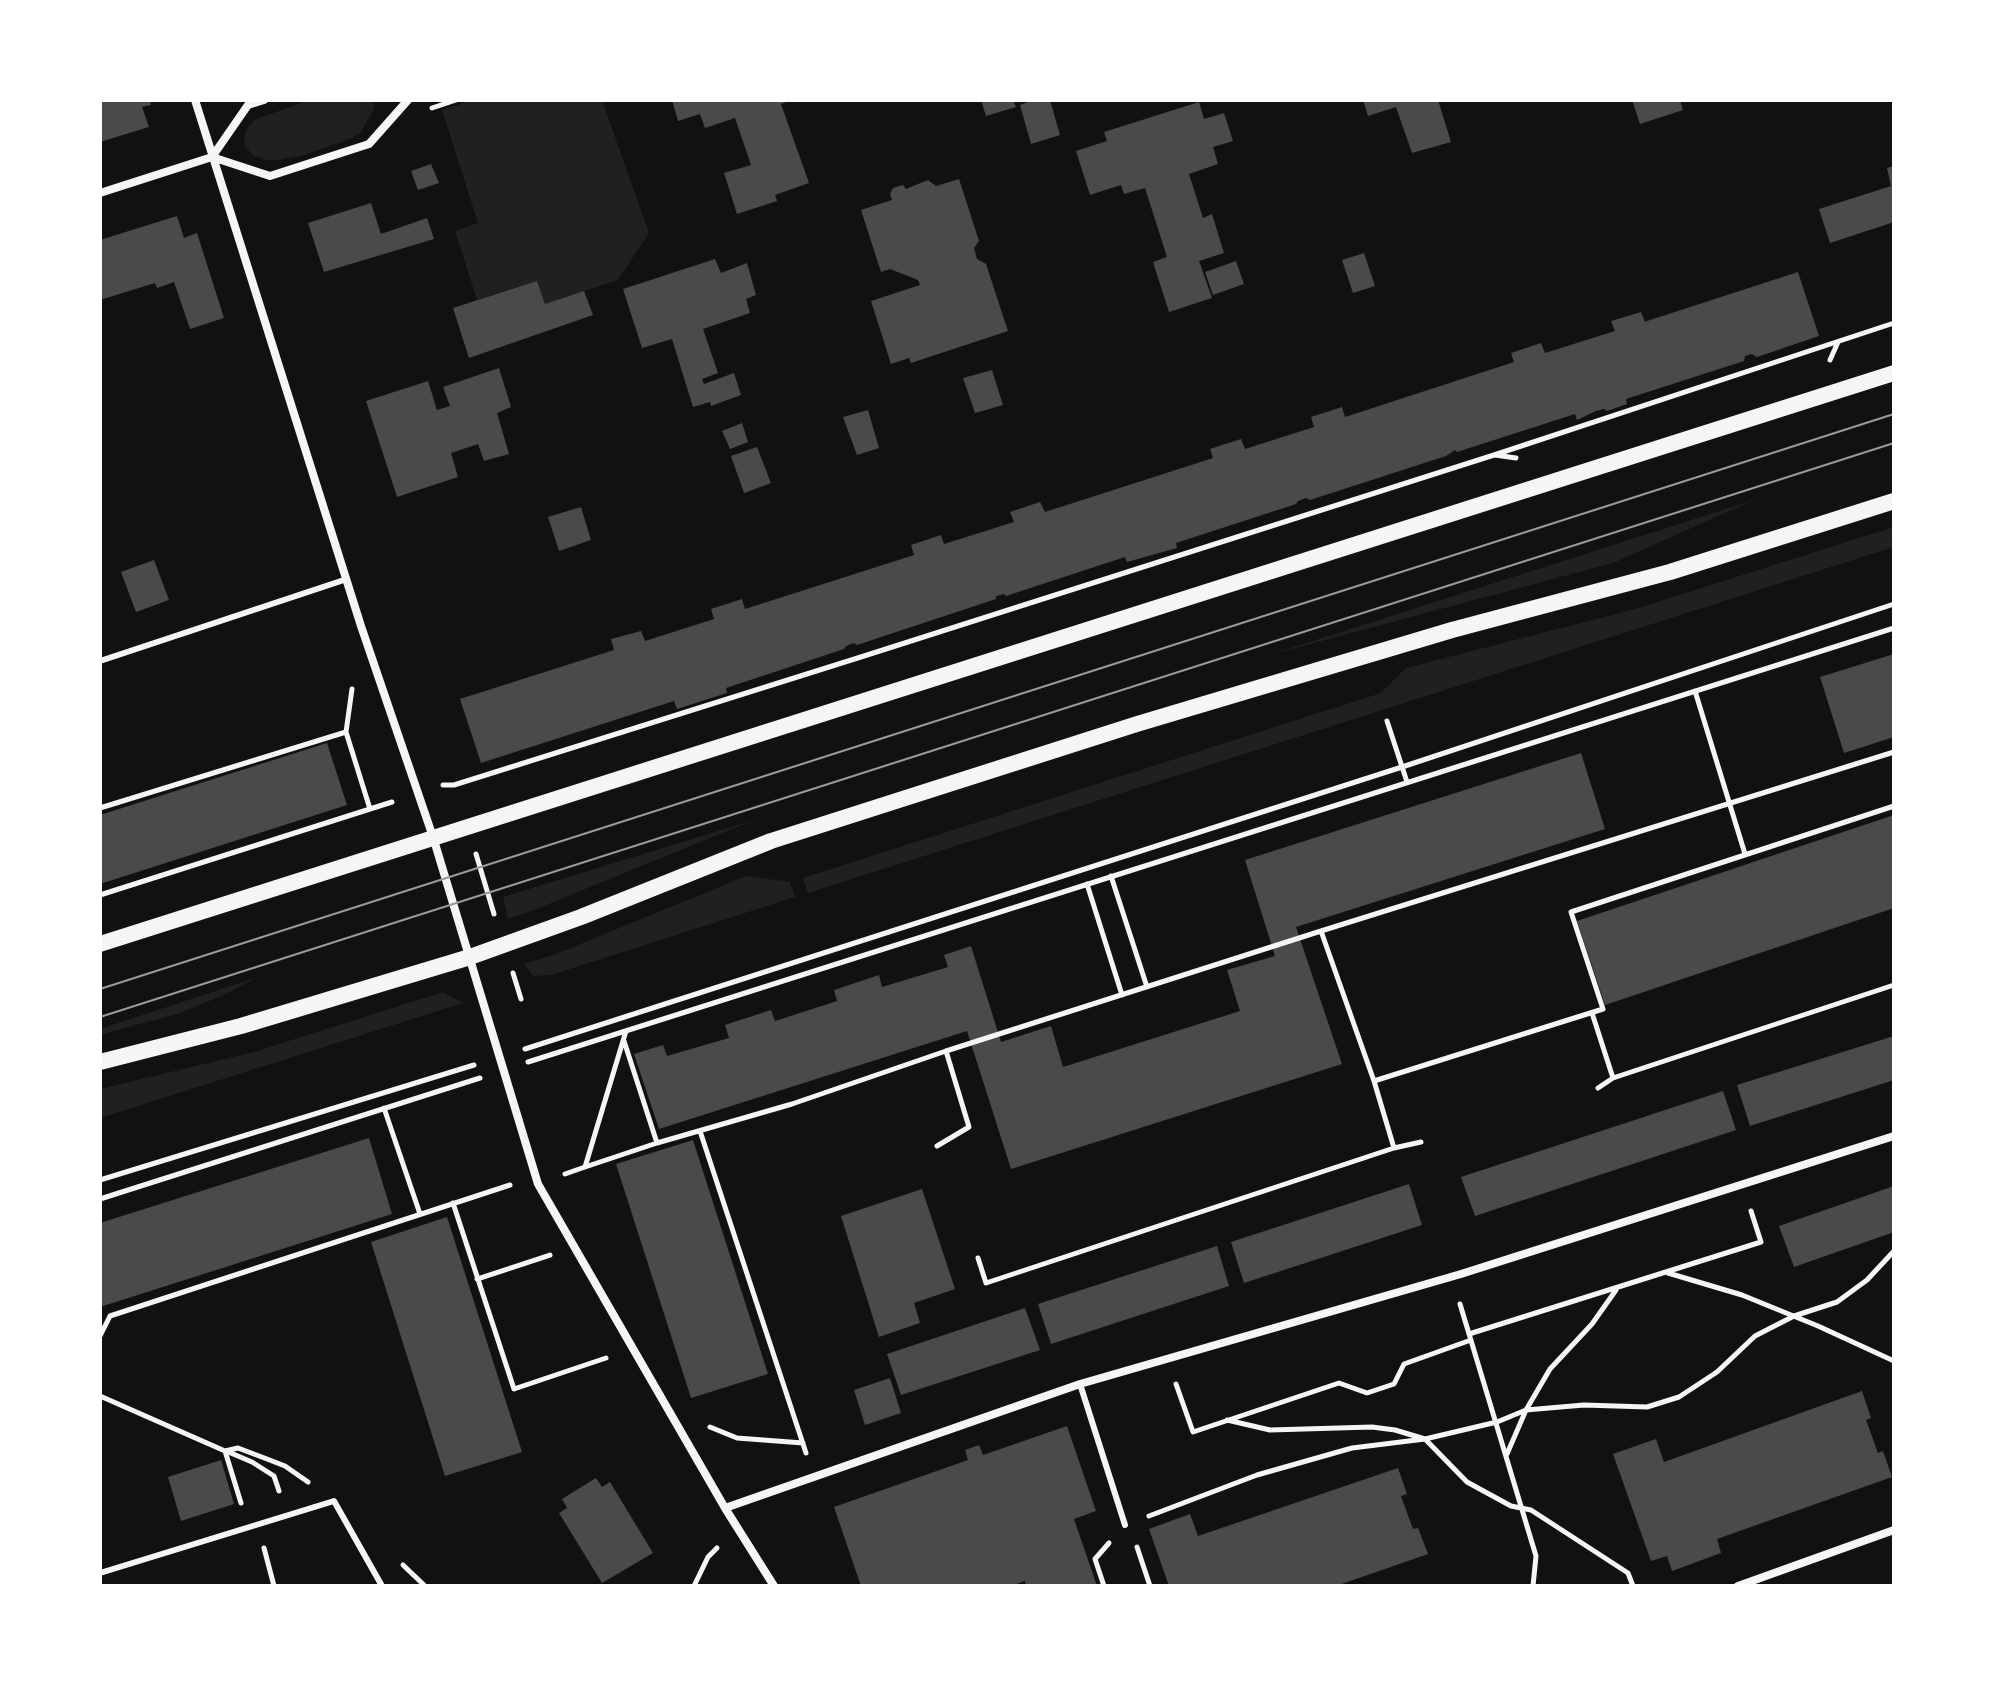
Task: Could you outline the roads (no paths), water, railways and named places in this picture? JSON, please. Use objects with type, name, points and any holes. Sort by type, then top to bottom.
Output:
[{"type":"main road","points":[[100,944],[1894,373]]},
{"type":"main road","points":[[100,1062],[241,1026],[504,946],[771,841],[1137,724],[1452,630],[1670,572],[1894,501]]},
{"type":"street","points":[[195,100],[347,579],[433,837],[538,1184],[725,1508],[774,1586]]},
{"type":"street","points":[[212,157],[248,105],[264,100]]},
{"type":"street","points":[[100,193],[212,157],[270,176],[369,144],[408,100]]},
{"type":"street","points":[[725,1508],[1080,1384],[1451,1276],[1894,1136]]},
{"type":"street","points":[[1738,1586],[1894,1530]]},
{"type":"lane","points":[[100,661],[347,579]]},
{"type":"lane","points":[[1080,1384],[1125,1525]]},
{"type":"lane","points":[[100,1573],[334,1501],[382,1586]]},
{"type":"tram line","points":[[100,989],[1894,414]]},
{"type":"tram line","points":[[100,1017],[1894,443]]}]
